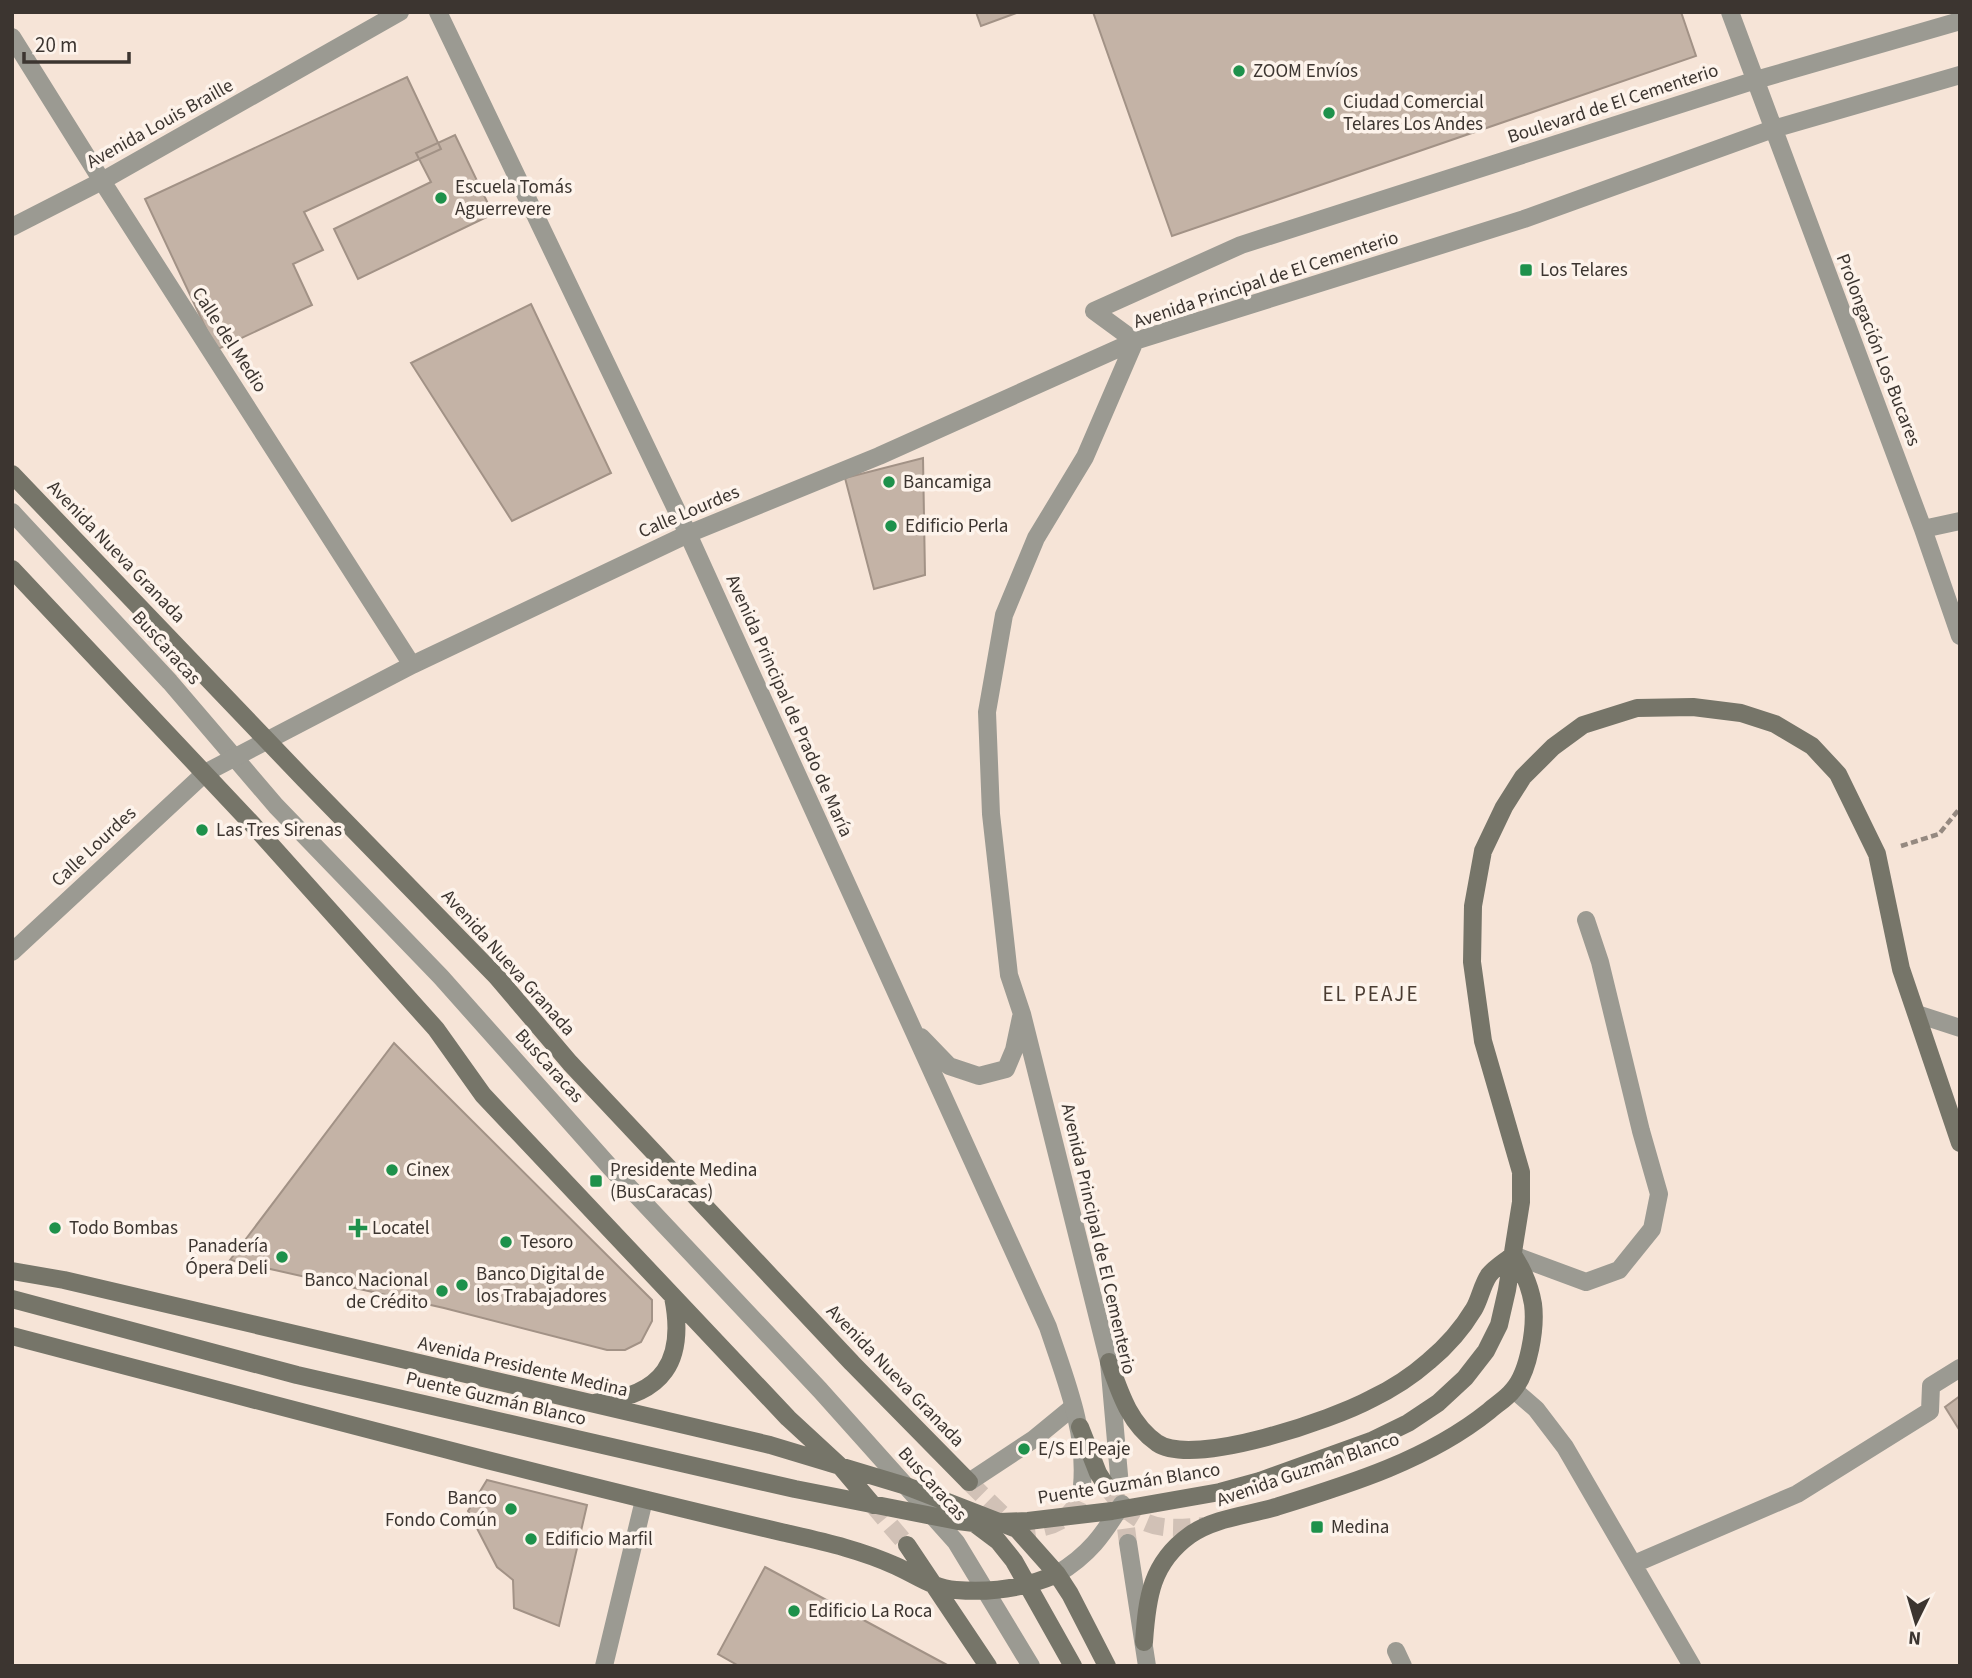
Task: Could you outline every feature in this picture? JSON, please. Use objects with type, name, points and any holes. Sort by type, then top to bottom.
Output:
[{"type":"street","name":"Avenida Louis Braille","points":[[12,227],[102,181],[400,12]]},
{"type":"street","name":"Avenida Principal de Prado de María","points":[[438,12],[688,534],[1048,1327],[1080,1427],[1084,1464],[1082,1486]]},
{"type":"street","name":"Prolongación Los Bucares","points":[[1730,12],[1923,529],[1960,636]]},
{"type":"street","name":"Boulevard de El Cementerio","points":[[1135,341],[1094,311],[1241,245],[1756,80],[1960,20]]},
{"type":"street","name":"Calle del Medio","points":[[12,37],[412,665]]},
{"type":"street","name":"Avenida Principal de El Cementerio","points":[[1080,1427],[1098,1473],[1113,1481],[1109,1362],[1022,1014],[1009,975],[991,814],[987,712],[1004,615],[1036,538],[1085,457],[1135,341],[1524,219],[1773,129],[1960,75]]},
{"type":"street","name":"Calle Lourdes","points":[[12,952],[205,773],[412,665],[688,534],[879,456],[1135,341]]},
{"type":"street","name":"Avenida Nueva Granada","points":[[12,474],[496,976],[570,1063],[852,1363],[969,1482],[1034,1439],[1073,1407]]},
{"type":"street","name":"BusCaracas","points":[[12,512],[170,682],[276,806],[441,977],[610,1167],[820,1390],[956,1542],[1031,1666]]},
{"type":"street","points":[[1923,529],[1960,520]]},
{"type":"street","points":[[12,569],[205,773],[436,1029],[483,1095],[788,1418],[840,1466],[873,1505]]},
{"type":"street","points":[[1109,1362],[1125,1407],[1140,1427],[1159,1444],[1179,1450],[1205,1449],[1275,1436],[1369,1401],[1429,1362],[1454,1338],[1475,1308],[1490,1274],[1513,1255],[1521,1202],[1521,1172],[1483,1041],[1472,962],[1473,906],[1483,851],[1504,807],[1523,777],[1553,747],[1583,725],[1637,708],[1693,707],[1741,713],[1775,724],[1812,746],[1838,774],[1877,854],[1901,969],[1960,1143]]},
{"type":"street","points":[[1513,1255],[1586,1282],[1619,1270],[1652,1229],[1659,1194],[1641,1132],[1601,962],[1586,920]]},
{"type":"street","points":[[909,1024],[949,1066],[979,1076],[1006,1069],[1014,1050],[1022,1014]]},
{"type":"street","points":[[1917,1014],[1960,1028]]},
{"type":"street","name":"Puente Guzmán Blanco","points":[[12,1299],[297,1375],[796,1489],[910,1513],[974,1523],[1028,1521],[1112,1511],[1220,1492],[1371,1441],[1408,1423],[1438,1403],[1465,1378],[1486,1351],[1499,1325],[1513,1255]]},
{"type":"street","name":"Avenida Guzmán Blanco","points":[[1144,1643],[1149,1593],[1164,1559],[1191,1534],[1205,1526],[1275,1507],[1392,1468],[1464,1430],[1514,1390],[1528,1364],[1533,1305],[1525,1275],[1513,1255]]},
{"type":"street","name":"Avenida Presidente Medina","points":[[12,1271],[64,1280],[770,1445],[906,1486],[1017,1529],[1057,1574]]},
{"type":"street","points":[[586,1403],[628,1396],[664,1375],[675,1351],[678,1317],[674,1297]]},
{"type":"street","points":[[12,1336],[643,1500],[849,1548],[896,1566],[935,1586],[956,1590],[1023,1586],[1057,1574],[1075,1564],[1101,1538],[1122,1504]]},
{"type":"street","points":[[1634,1564],[1797,1494],[1930,1411],[1931,1386],[1960,1368]]},
{"type":"street","points":[[1514,1390],[1536,1409],[1564,1447],[1692,1666]]},
{"type":"street","points":[[604,1666],[643,1500]]},
{"type":"street","points":[[974,1523],[998,1541],[1014,1561],[1073,1666]]},
{"type":"street","points":[[1128,1543],[1147,1666]]},
{"type":"street","points":[[907,1545],[988,1666]]},
{"type":"street","points":[[1057,1574],[1107,1666]]},
{"type":"path","points":[[1877,854],[1939,834],[1960,808]]},
{"type":"building","points":[[976,12],[1019,12],[981,26]]},
{"type":"building","name":"Ciudad Comercial Telares Los Andes","points":[[1093,12],[1681,12],[1696,56],[1172,236]]},
{"type":"building","points":[[407,77],[441,149],[304,212],[323,250],[293,264],[312,305],[216,350],[145,199]]},
{"type":"building","name":"Escuela Tomás Aguerrevere","points":[[455,135],[493,214],[358,279],[334,229],[431,182],[416,153]]},
{"type":"building","points":[[531,304],[611,473],[512,521],[411,363]]},
{"type":"building","name":"Edificio Perla","points":[[923,458],[925,575],[874,589],[845,478]]},
{"type":"building","points":[[394,1043],[652,1300],[652,1321],[641,1342],[625,1350],[607,1350],[444,1308],[230,1260]]},
{"type":"building","points":[[1960,1396],[1960,1431],[1945,1407]]},
{"type":"building","name":"Edificio Marfil","points":[[487,1480],[587,1505],[559,1626],[514,1608],[513,1580],[497,1567],[468,1511]]},
{"type":"building","name":"Edificio La Roca","points":[[765,1567],[949,1666],[739,1666],[718,1654]]},
{"type":"tunnel","points":[[1119,1475],[1128,1543]]},
{"type":"tunnel","points":[[969,1482],[1017,1529]]},
{"type":"tunnel","points":[[1017,1529],[1040,1528],[1060,1521],[1075,1507],[1082,1486]]},
{"type":"tunnel","points":[[1107,1487],[1128,1511],[1149,1524],[1173,1528],[1204,1526]]},
{"type":"tunnel","points":[[873,1505],[907,1545]]},
{"type":"place","name":"ZOOM Envíos","points":[[1239,71]]},
{"type":"place","name":"Ciudad Comercial Telares Los Andes","points":[[1329,113]]},
{"type":"place","name":"Escuela Tomás Aguerrevere","points":[[441,198]]},
{"type":"place","name":"Los Telares","points":[[1526,270]]},
{"type":"place","name":"Bancamiga","points":[[889,482]]},
{"type":"place","name":"Edificio Perla","points":[[891,526]]},
{"type":"place","name":"Las Tres Sirenas","points":[[202,830]]},
{"type":"place","name":"Cinex","points":[[392,1170]]},
{"type":"place","name":"Presidente Medina (BusCaracas)","points":[[596,1181]]},
{"type":"place","name":"Todo Bombas","points":[[55,1228]]},
{"type":"place","name":"Locatel","points":[[358,1228]]},
{"type":"place","name":"Tesoro","points":[[506,1242]]},
{"type":"place","name":"Panadería Ópera Deli","points":[[282,1257]]},
{"type":"place","name":"Banco Digital de los Trabajadores","points":[[462,1285]]},
{"type":"place","name":"Banco Nacional de Crédito","points":[[442,1291]]},
{"type":"place","name":"E/S El Peaje","points":[[1024,1449]]},
{"type":"place","name":"Banco Fondo Común","points":[[511,1509]]},
{"type":"place","name":"Medina","points":[[1317,1527]]},
{"type":"place","name":"Edificio Marfil","points":[[531,1539]]},
{"type":"place","name":"Edificio La Roca","points":[[794,1611]]},
{"type":"district","name":"EL PEAJE","points":[[1371,994]]}]
